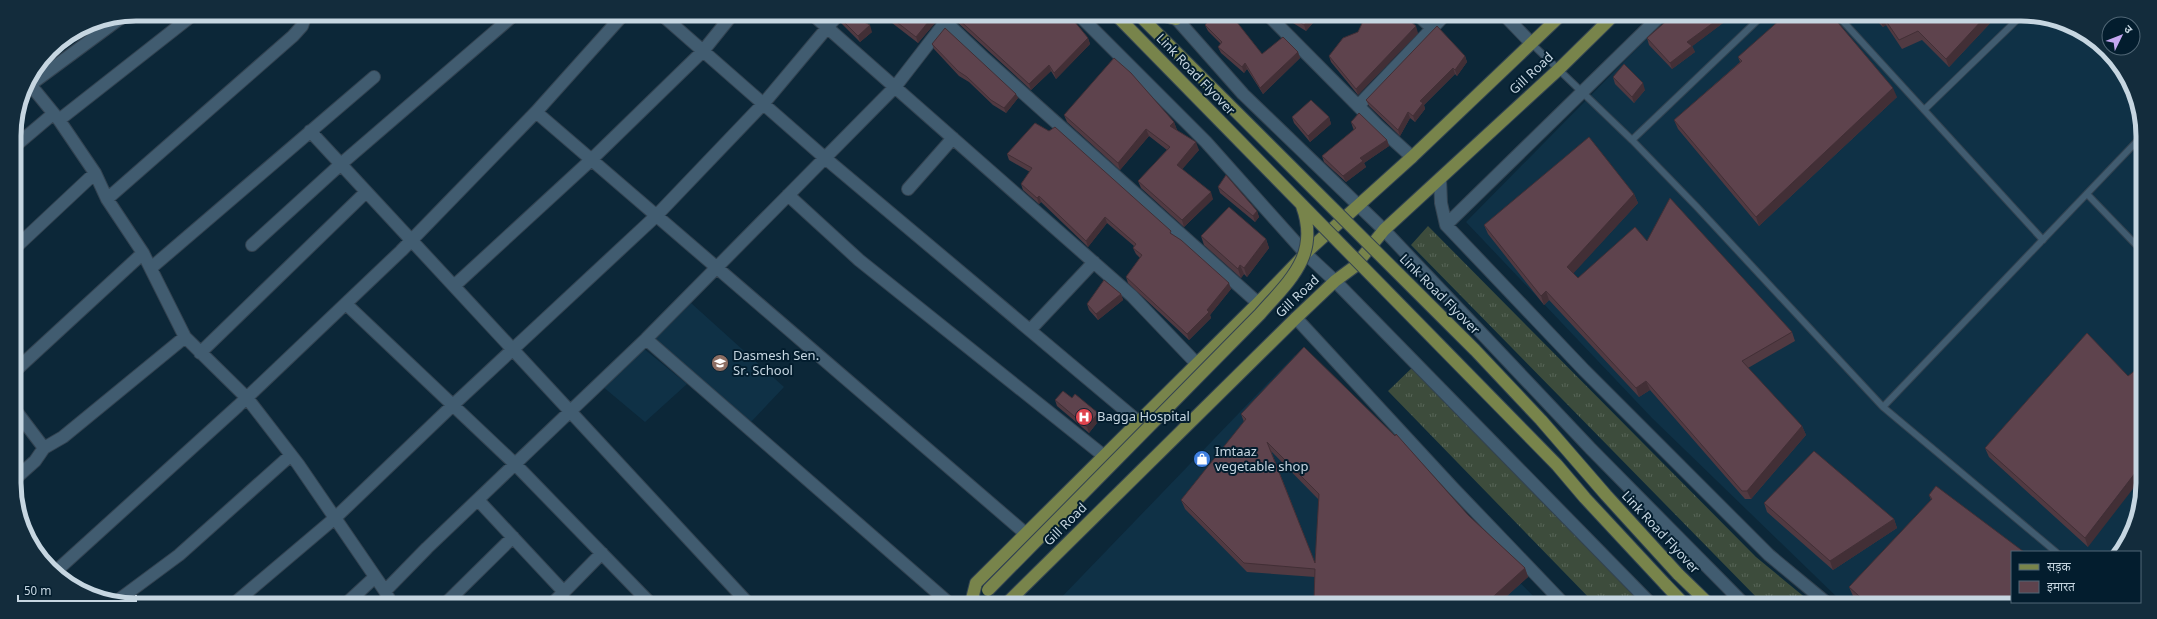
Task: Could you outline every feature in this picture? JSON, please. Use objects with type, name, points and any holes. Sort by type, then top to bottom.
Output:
[{"type":"main road","name":"Link Road Flyover","points":[[1122,21],[1552,459],[1585,498],[1678,598]]},
{"type":"main road","name":"Link Road Flyover","points":[[1145,21],[1475,350],[1541,420],[1606,495],[1678,574],[1703,598]]},
{"type":"main road","name":"Gill Road","points":[[972,598],[976,583],[1024,533],[1139,422],[1311,248],[1412,157],[1555,21]]},
{"type":"main road","name":"Gill Road","points":[[1012,598],[1296,318],[1335,281],[1354,267],[1384,230],[1559,69],[1608,21]]},
{"type":"main road","points":[[979,598],[1260,314],[1298,270],[1307,247],[1309,234],[1307,220],[1301,204]]},
{"type":"street","points":[[21,142],[185,21]]},
{"type":"street","points":[[107,199],[288,40],[302,26],[304,21]]},
{"type":"street","points":[[252,245],[341,164],[507,21]]},
{"type":"street","points":[[59,568],[247,398],[412,241],[536,112],[617,21]]},
{"type":"street","points":[[669,21],[825,158],[1139,422]]},
{"type":"street","points":[[454,286],[591,160],[703,51],[727,21]]},
{"type":"street","points":[[819,21],[1132,296],[1197,364]]},
{"type":"street","points":[[240,598],[335,518],[452,405],[656,216],[763,104],[832,21]]},
{"type":"street","points":[[31,90],[56,117],[95,173],[107,199],[143,253],[185,337],[247,398],[291,455],[388,596],[478,500],[646,339],[895,88],[946,21]]},
{"type":"street","points":[[950,21],[991,65],[1258,303]]},
{"type":"street","points":[[1085,21],[1206,142],[1306,254],[1335,281],[1645,598]]},
{"type":"street","points":[[1176,21],[1243,94],[1384,230],[1591,449],[1738,598]]},
{"type":"street","points":[[1274,21],[1358,106],[1412,157]]},
{"type":"street","points":[[1424,21],[1432,28]]},
{"type":"street","points":[[1358,106],[1439,21]]},
{"type":"street","points":[[1510,21],[1532,44]]},
{"type":"street","points":[[1446,225],[1584,93],[1655,21]]},
{"type":"street","points":[[36,80],[114,23]]},
{"type":"street","points":[[150,268],[374,77]]},
{"type":"street","points":[[536,112],[1024,533]]},
{"type":"street","points":[[310,131],[744,598]]},
{"type":"street","points":[[908,189],[953,138]]},
{"type":"street","points":[[21,242],[95,173]]},
{"type":"street","points":[[1440,179],[1441,203],[1446,225],[1584,370],[1769,555],[1821,598]]},
{"type":"street","points":[[200,353],[366,192]]},
{"type":"street","points":[[788,195],[860,260],[1104,456]]},
{"type":"street","points":[[21,365],[143,253]]},
{"type":"street","points":[[1030,330],[1094,262]]},
{"type":"street","points":[[346,304],[516,464],[645,598]]},
{"type":"street","points":[[1296,318],[1453,488],[1558,598]]},
{"type":"street","points":[[21,474],[35,461],[44,448],[63,437],[185,337]]},
{"type":"street","points":[[646,339],[943,598]]},
{"type":"street","points":[[21,418],[44,448]]},
{"type":"street","points":[[122,597],[179,554],[291,455]]},
{"type":"street","points":[[478,500],[513,538],[558,598]]},
{"type":"street","points":[[451,598],[513,538]]},
{"type":"street","points":[[560,598],[602,553]]},
{"type":"street","points":[[352,598],[375,577]]},
{"type":"lane","points":[[1632,140],[1758,21]]},
{"type":"lane","points":[[1843,21],[2043,240]]},
{"type":"lane","points":[[1924,110],[2016,21]]},
{"type":"lane","points":[[1532,44],[1632,140],[1883,407],[2055,551]]},
{"type":"lane","points":[[1883,407],[2136,142]]},
{"type":"lane","points":[[2087,194],[2136,245]]},
{"type":"shaded area","points":[[1664,21],[2036,22],[2058,27],[2085,40],[2107,60],[2117,72],[2130,99],[2136,129],[2136,483],[2132,512],[2121,540],[2114,551],[2011,551],[2011,598],[1838,598],[1652,418],[1466,222]]},
{"type":"shaded area","name":"Dasmesh Sen. Sr. School","points":[[691,303],[784,387],[750,423],[655,339]]},
{"type":"shaded area","points":[[643,348],[687,384],[645,422],[602,386]]},
{"type":"shaded area","points":[[1295,355],[1535,598],[1061,598]]},
{"type":"green space","points":[[1428,226],[1756,557],[1806,598],[1757,598],[1411,245]]},
{"type":"green space","points":[[1417,363],[1646,598],[1589,598],[1388,391]]},
{"type":"building","points":[[843,21],[862,21],[870,25],[858,36]]},
{"type":"building","points":[[895,21],[929,21],[916,37]]},
{"type":"building","points":[[960,21],[1074,21],[1088,38],[1054,73],[1049,65],[1029,84]]},
{"type":"building","points":[[1209,21],[1236,21],[1262,54],[1283,37],[1298,52],[1260,88],[1245,63],[1242,67],[1218,47],[1222,42],[1205,25]]},
{"type":"building","points":[[1298,21],[1308,21],[1304,25]]},
{"type":"building","points":[[1363,21],[1410,21],[1416,26],[1356,89],[1329,56],[1343,38],[1358,32]]},
{"type":"building","points":[[1666,21],[1716,21],[1687,42],[1692,46],[1670,63],[1647,38]]},
{"type":"building","points":[[1779,21],[1837,21],[1893,88],[1756,217],[1674,120],[1742,61],[1738,57]]},
{"type":"building","points":[[1886,21],[1981,21],[1946,59],[1918,31],[1899,40]]},
{"type":"building","points":[[1437,26],[1465,56],[1455,70],[1453,68],[1420,101],[1423,103],[1413,116],[1408,112],[1398,130],[1366,100]]},
{"type":"building","points":[[945,28],[1016,94],[1004,108],[991,100],[967,77],[958,71],[932,44]]},
{"type":"building","points":[[1114,58],[1131,73],[1174,122],[1170,126],[1196,142],[1177,165],[1211,192],[1182,220],[1138,181],[1170,147],[1146,129],[1118,163],[1064,115]]},
{"type":"building","points":[[1624,64],[1643,83],[1632,97],[1613,77]]},
{"type":"building","points":[[1311,100],[1329,117],[1308,136],[1292,117]]},
{"type":"building","points":[[1359,113],[1387,140],[1360,158],[1363,161],[1343,176],[1322,156],[1356,128],[1351,122]]},
{"type":"building","points":[[1035,123],[1049,131],[1055,127],[1171,231],[1170,233],[1181,240],[1229,283],[1207,310],[1209,312],[1187,334],[1126,277],[1142,255],[1133,248],[1136,244],[1105,217],[1086,241],[1039,196],[1037,198],[1021,184],[1032,168],[1007,154]]},
{"type":"building","points":[[1589,137],[1634,194],[1567,267],[1578,278],[1635,227],[1647,241],[1670,198],[1792,332],[1742,361],[1802,426],[1747,491],[1742,491],[1646,381],[1636,388],[1546,291],[1541,296],[1484,225]]},
{"type":"building","points":[[1226,175],[1257,211],[1253,216],[1218,187]]},
{"type":"building","points":[[1229,207],[1266,239],[1244,268],[1240,265],[1238,269],[1201,236]]},
{"type":"building","points":[[1104,280],[1121,294],[1096,314],[1087,304]]},
{"type":"building","points":[[2087,333],[2128,376],[2136,370],[2136,472],[2085,538],[1985,448]]},
{"type":"building","points":[[1304,347],[1395,436],[1396,434],[1469,516],[1525,568],[1492,598],[1314,598],[1315,569],[1244,563],[1181,500],[1246,419],[1241,414]],"holes":[[[1267,442],[1319,494],[1315,563]]]},
{"type":"building","points":[[1063,391],[1072,398],[1075,394],[1098,413],[1087,427],[1055,400]]},
{"type":"building","points":[[1814,451],[1894,519],[1830,561],[1764,503]]},
{"type":"building","points":[[1936,486],[2023,551],[2011,551],[2011,598],[1861,598],[1849,587],[1932,499],[1929,495]]},
{"type":"place","name":"Dasmesh Sen. Sr. School","points":[[720,363]]},
{"type":"place","name":"Bagga Hospital","points":[[1084,417]]},
{"type":"place","name":"Imtaaz vegetable shop","points":[[1202,459]]}]
